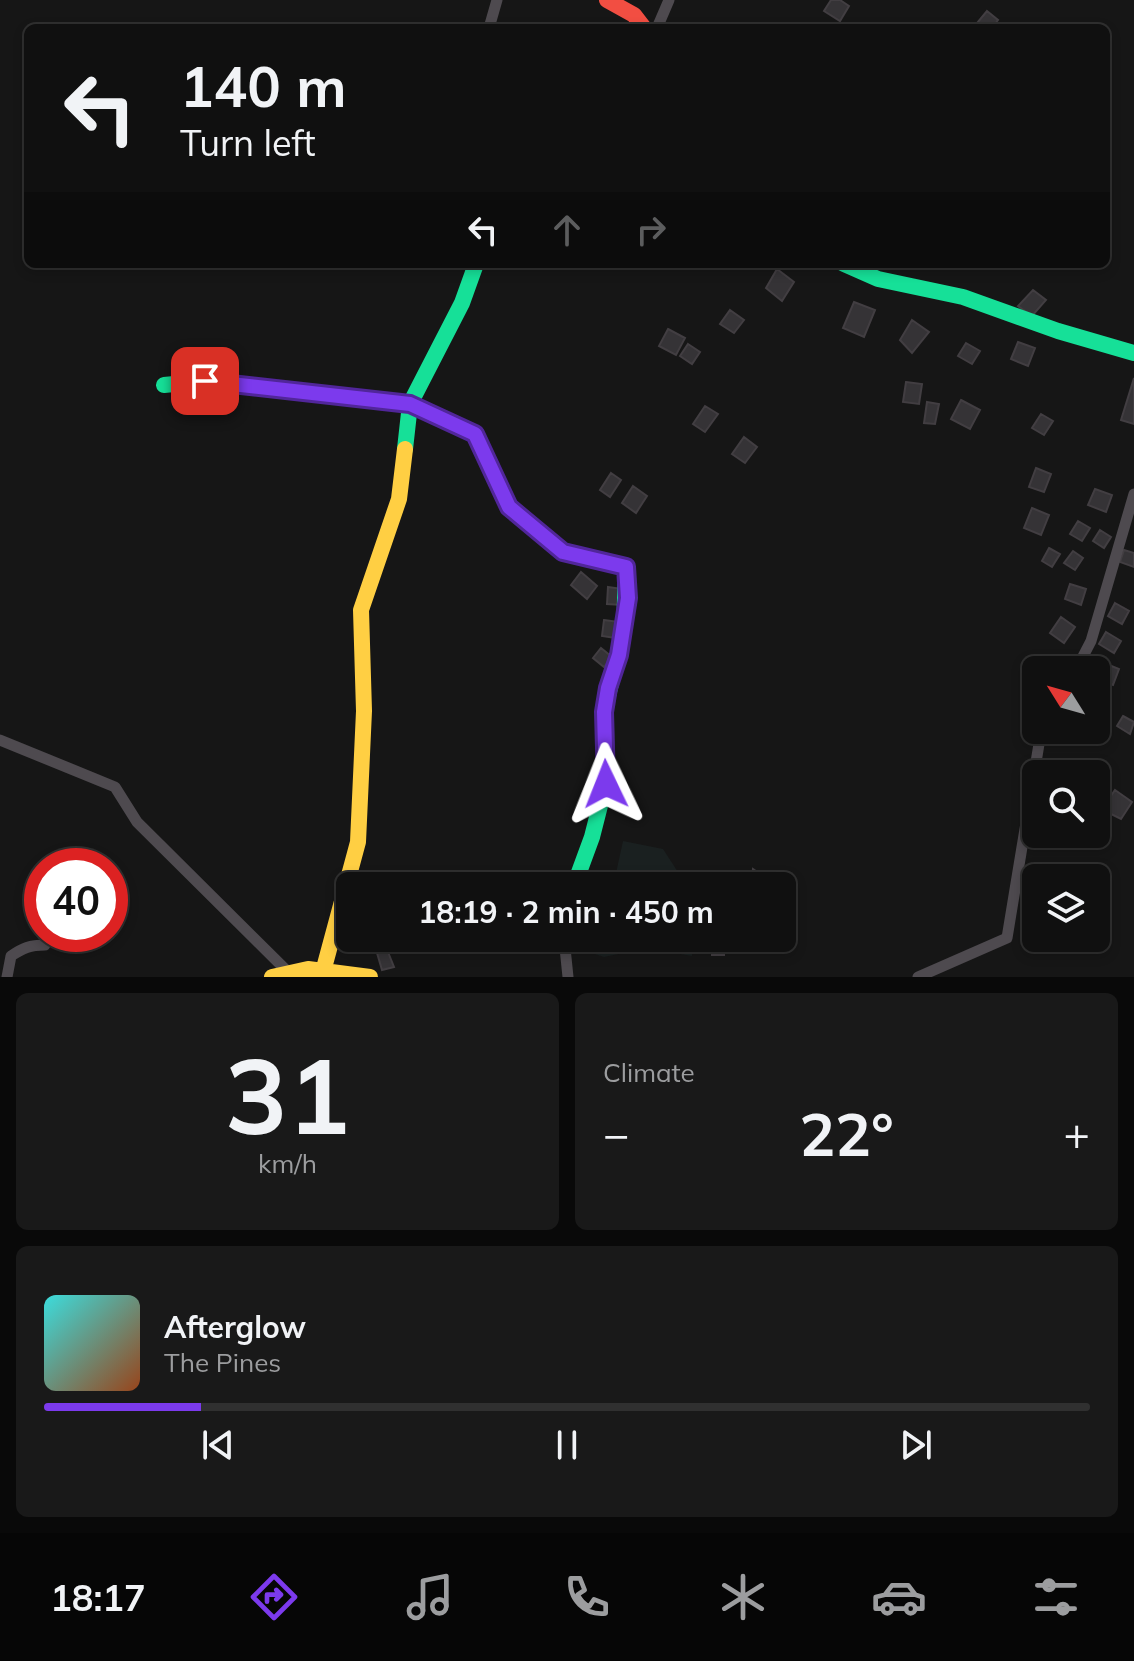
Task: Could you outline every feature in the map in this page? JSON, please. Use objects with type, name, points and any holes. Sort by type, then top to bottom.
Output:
[{"type":"street","points":[[490,24],[497,0]]},
{"type":"street","points":[[607,0],[634,15],[641,24]]},
{"type":"street","points":[[659,24],[669,0]]},
{"type":"street","points":[[324,968],[358,842],[364,711],[361,610],[399,499],[410,404],[462,303],[475,268]]},
{"type":"street","points":[[853,268],[878,279],[963,297],[1058,331],[1134,353]]},
{"type":"street","points":[[164,385],[205,381],[410,404],[475,434],[509,507],[563,552],[626,567],[627,608],[604,712],[606,784],[580,872]]},
{"type":"street","points":[[1083,656],[1091,641],[1134,494]]},
{"type":"street","points":[[0,740],[115,787],[137,822],[279,974],[324,968],[370,977]]},
{"type":"street","points":[[918,977],[1007,938],[1039,744]]},
{"type":"street","points":[[7,977],[11,956],[24,947]]},
{"type":"street","points":[[565,952],[568,977]]},
{"type":"shaded area","points":[[623,841],[663,849],[678,872],[616,872]]},
{"type":"shaded area","points":[[589,952],[628,952],[604,957]]},
{"type":"shaded area","points":[[670,952],[692,952],[692,956]]},
{"type":"building","points":[[831,0],[840,0],[849,6],[840,21],[824,11]]},
{"type":"building","points":[[987,11],[998,20],[995,24],[977,23]]},
{"type":"building","points":[[777,269],[794,282],[782,301],[766,288]]},
{"type":"building","points":[[1033,290],[1046,300],[1032,316],[1018,306]]},
{"type":"building","points":[[854,302],[875,310],[864,337],[843,328]]},
{"type":"building","points":[[730,310],[744,320],[734,333],[720,324]]},
{"type":"building","points":[[912,320],[929,332],[912,353],[900,340]]},
{"type":"building","points":[[668,329],[685,338],[676,355],[659,346]]},
{"type":"building","points":[[1018,342],[1035,348],[1028,366],[1011,359]]},
{"type":"building","points":[[966,343],[980,351],[972,364],[958,356]]},
{"type":"building","points":[[688,344],[700,352],[692,364],[680,356]]},
{"type":"building","points":[[1134,378],[1134,424],[1121,420]]},
{"type":"building","points":[[906,382],[922,384],[919,404],[903,402]]},
{"type":"building","points":[[961,400],[980,410],[970,429],[951,419]]},
{"type":"building","points":[[927,402],[939,404],[935,424],[924,423]]},
{"type":"building","points":[[705,406],[718,414],[705,432],[693,424]]},
{"type":"building","points":[[1041,414],[1053,421],[1044,435],[1032,428]]},
{"type":"building","points":[[744,437],[757,447],[745,463],[732,454]]},
{"type":"building","points":[[1036,468],[1051,474],[1044,492],[1029,487]]},
{"type":"building","points":[[611,473],[621,480],[610,497],[600,490]]},
{"type":"building","points":[[633,486],[647,496],[636,513],[622,503]]},
{"type":"building","points":[[1095,489],[1112,495],[1106,512],[1088,505]]},
{"type":"building","points":[[1032,508],[1049,515],[1041,535],[1024,528]]},
{"type":"building","points":[[1078,521],[1090,528],[1082,541],[1070,534]]},
{"type":"building","points":[[1100,530],[1111,537],[1104,548],[1093,541]]},
{"type":"building","points":[[1049,548],[1060,554],[1052,567],[1042,561]]},
{"type":"building","points":[[1124,550],[1134,553],[1134,567],[1120,562]]},
{"type":"building","points":[[1073,551],[1083,558],[1075,570],[1064,563]]},
{"type":"building","points":[[581,572],[597,586],[587,599],[571,585]]},
{"type":"building","points":[[1070,584],[1086,589],[1081,605],[1065,599]]},
{"type":"building","points":[[608,587],[623,589],[622,605],[607,604]]},
{"type":"building","points":[[1115,603],[1129,611],[1122,624],[1108,616]]},
{"type":"building","points":[[1061,617],[1075,627],[1064,643],[1050,633]]},
{"type":"building","points":[[604,620],[619,622],[616,638],[602,636]]},
{"type":"building","points":[[1106,632],[1121,641],[1114,653],[1099,644]]},
{"type":"building","points":[[601,648],[612,657],[604,667],[593,658]]},
{"type":"building","points":[[1110,665],[1119,669],[1113,685],[1110,684]]},
{"type":"building","points":[[1123,716],[1134,722],[1130,734],[1117,726]]},
{"type":"building","points":[[1115,790],[1132,802],[1121,819],[1110,814],[1110,797]]},
{"type":"building","points":[[377,952],[388,952],[394,967],[382,970]]},
{"type":"traffic: fast","points":[[405,449],[410,404],[462,303],[475,268]]},
{"type":"traffic: fast","points":[[853,268],[878,279],[963,297],[1058,331],[1134,353]]},
{"type":"traffic: fast","points":[[164,385],[205,381],[410,404],[475,434],[509,507],[563,552],[626,567],[624,631],[604,712],[605,786],[579,872]]},
{"type":"traffic: slow","points":[[324,968],[358,842],[364,711],[361,610],[399,499],[405,449]]},
{"type":"traffic: slow","points":[[272,977],[308,969],[370,977]]},
{"type":"traffic: jam","points":[[607,0],[634,15],[641,24]]},
{"type":"route","points":[[205,381],[410,404],[475,434],[509,507],[563,552],[626,567],[628,598],[619,655],[604,712],[606,784]]}]
